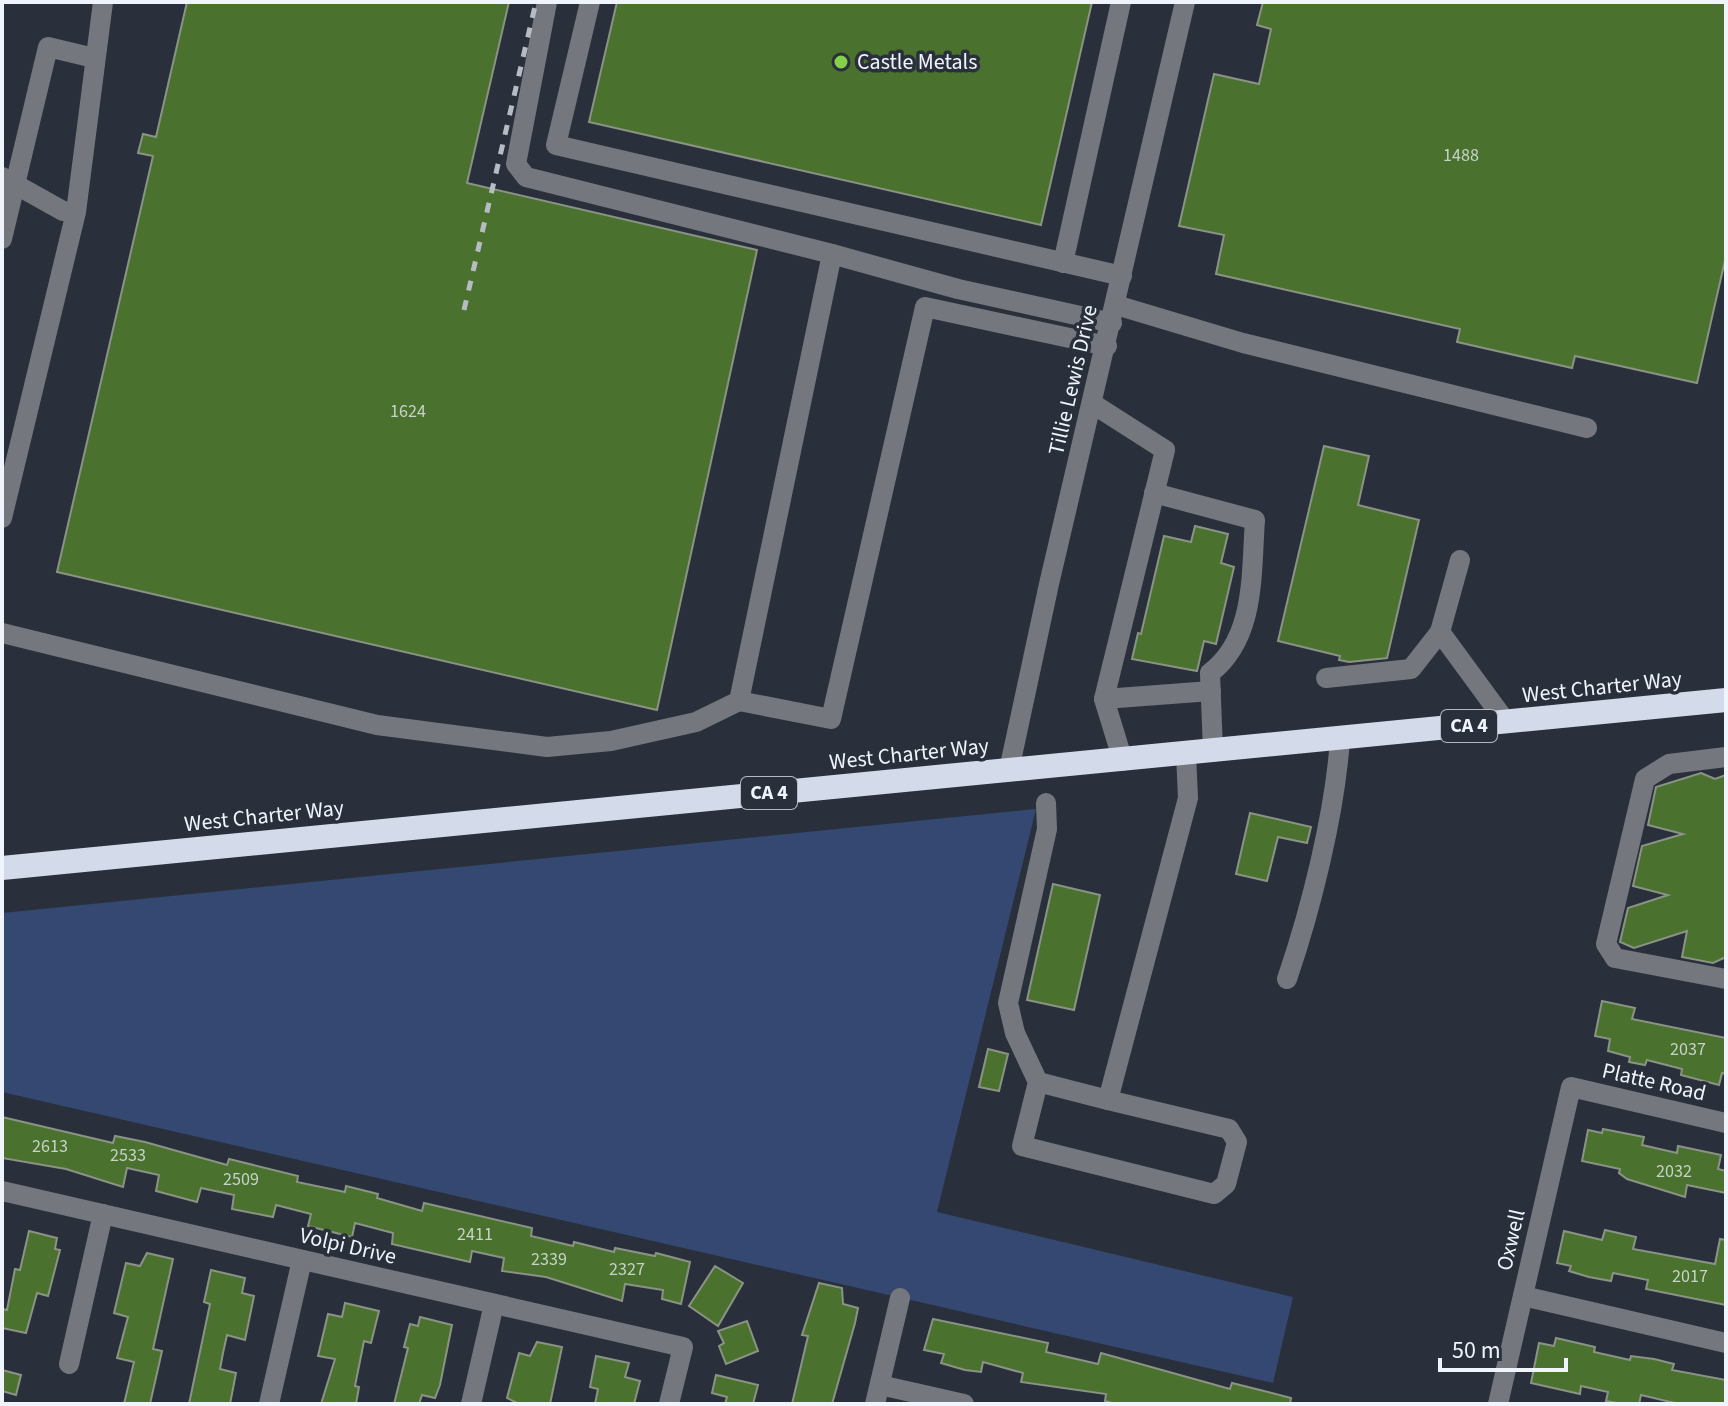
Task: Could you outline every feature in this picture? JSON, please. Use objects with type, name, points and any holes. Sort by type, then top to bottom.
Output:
[{"type":"highway","name":"West Charter Way","points":[[2,868],[1726,700]]},
{"type":"street","points":[[2,518],[76,212],[103,2]]},
{"type":"street","points":[[547,2],[516,164],[526,177],[958,289],[1114,314],[1587,428]]},
{"type":"street","points":[[590,2],[556,145],[1122,276]]},
{"type":"street","points":[[1063,263],[1121,2]]},
{"type":"street","name":"Tillie Lewis Drive","points":[[1009,770],[1049,584],[1185,2]]},
{"type":"street","points":[[2,239],[8,181],[48,47],[94,58]]},
{"type":"street","points":[[8,181],[63,211],[76,212]]},
{"type":"street","points":[[739,701],[832,254]]},
{"type":"street","points":[[2,633],[377,725],[547,747],[611,741],[696,722],[739,701],[831,719],[925,307],[1107,346]]},
{"type":"street","points":[[1093,404],[1165,450],[1104,699],[1123,761]]},
{"type":"street","points":[[1154,493],[1255,520],[1247,618],[1226,661],[1210,673],[1213,752]]},
{"type":"street","points":[[1326,678],[1411,669],[1440,632],[1460,560]]},
{"type":"street","points":[[1440,632],[1506,722]]},
{"type":"street","points":[[1104,699],[1211,691]]},
{"type":"street","points":[[1287,979],[1306,925],[1338,776],[1340,739]]},
{"type":"street","points":[[1108,1100],[1188,798],[1186,754]]},
{"type":"street","points":[[1726,757],[1669,764],[1645,779],[1606,944],[1615,958],[1726,979]]},
{"type":"street","points":[[1038,1082],[1229,1129],[1237,1142],[1226,1184],[1214,1194],[1022,1146],[1038,1082],[1015,1033],[1008,1003],[1047,829],[1046,803]]},
{"type":"street","name":"Platte Road","points":[[1571,1087],[1726,1123]]},
{"type":"street","name":"Oxwell","points":[[1498,1404],[1571,1087]]},
{"type":"street","name":"Volpi Drive","points":[[2,1191],[683,1347],[669,1404]]},
{"type":"street","points":[[69,1364],[103,1214]]},
{"type":"street","points":[[269,1404],[302,1260]]},
{"type":"street","points":[[1523,1296],[1726,1343]]},
{"type":"street","points":[[900,1298],[877,1394],[964,1404]]},
{"type":"street","points":[[471,1404],[494,1304]]},
{"type":"shaded area","points":[[1036,809],[937,1212],[1293,1297],[1273,1383],[2,1092],[2,913]]},
{"type":"building","points":[[187,2],[509,2],[467,183],[757,250],[657,710],[57,572],[153,156],[138,153],[143,134],[156,137]]},
{"type":"building","name":"Castle Metals","points":[[617,2],[1092,2],[1041,225],[589,122]]},
{"type":"building","points":[[1263,2],[1726,2],[1726,256],[1697,383],[1575,356],[1572,368],[1457,342],[1460,329],[1216,274],[1224,235],[1179,226],[1214,74],[1259,84],[1271,29],[1257,25]]},
{"type":"building","points":[[1324,446],[1369,456],[1358,505],[1419,520],[1387,658],[1349,662],[1339,660],[1340,656],[1278,641]]},
{"type":"building","points":[[1195,526],[1228,534],[1221,563],[1234,567],[1216,644],[1204,641],[1197,671],[1132,659],[1138,633],[1141,634],[1164,536],[1191,542]]},
{"type":"building","points":[[1701,773],[1715,779],[1726,775],[1726,957],[1713,963],[1682,957],[1687,931],[1634,948],[1620,942],[1628,908],[1668,895],[1633,886],[1642,846],[1683,834],[1648,825],[1656,787]]},
{"type":"building","points":[[1250,813],[1311,827],[1307,843],[1278,837],[1267,881],[1236,874]]},
{"type":"building","points":[[1053,884],[1100,895],[1074,1010],[1027,1000]]},
{"type":"building","points":[[1602,1001],[1635,1008],[1632,1019],[1726,1038],[1726,1074],[1722,1073],[1719,1085],[1681,1075],[1682,1069],[1647,1060],[1645,1065],[1629,1062],[1630,1057],[1608,1051],[1610,1039],[1595,1036]]},
{"type":"building","points":[[988,1049],[1008,1054],[999,1091],[979,1087]]},
{"type":"building","points":[[2,1117],[113,1143],[115,1136],[145,1142],[227,1165],[229,1159],[298,1176],[297,1182],[345,1192],[346,1186],[378,1194],[377,1198],[422,1211],[424,1203],[532,1228],[531,1236],[573,1246],[574,1242],[614,1252],[615,1248],[655,1256],[656,1253],[690,1262],[681,1304],[662,1299],[663,1290],[625,1284],[622,1301],[546,1277],[502,1271],[504,1258],[472,1251],[470,1262],[392,1244],[393,1233],[355,1223],[352,1237],[308,1226],[311,1214],[276,1205],[273,1217],[232,1209],[234,1195],[201,1188],[197,1202],[156,1191],[159,1175],[127,1168],[123,1187],[66,1169],[2,1158]]},
{"type":"building","points":[[1603,1129],[1644,1137],[1642,1145],[1677,1153],[1678,1146],[1721,1155],[1718,1169],[1726,1171],[1726,1193],[1687,1185],[1685,1197],[1627,1179],[1619,1173],[1620,1169],[1582,1161],[1588,1130],[1602,1133]]},
{"type":"building","points":[[1605,1230],[1636,1237],[1633,1249],[1715,1264],[1720,1239],[1726,1240],[1726,1305],[1646,1289],[1648,1280],[1613,1273],[1611,1281],[1589,1277],[1569,1271],[1571,1266],[1557,1263],[1564,1231],[1602,1240]]},
{"type":"building","points":[[29,1231],[57,1238],[55,1249],[60,1250],[48,1296],[37,1293],[26,1333],[2,1328],[2,1309],[7,1310],[15,1269],[20,1270]]},
{"type":"building","points":[[147,1253],[173,1259],[153,1349],[162,1351],[150,1404],[124,1404],[134,1362],[117,1358],[128,1317],[114,1313],[126,1263],[140,1266]]},
{"type":"building","points":[[715,1266],[743,1283],[718,1326],[689,1306]]},
{"type":"building","points":[[211,1270],[245,1278],[242,1293],[254,1296],[245,1340],[227,1335],[223,1353],[220,1369],[236,1373],[230,1404],[189,1404],[210,1304],[204,1302]]},
{"type":"building","points":[[819,1283],[842,1288],[843,1304],[858,1308],[855,1323],[832,1404],[792,1404],[808,1336],[802,1335]]},
{"type":"building","points":[[345,1303],[379,1311],[371,1343],[364,1341],[355,1386],[359,1387],[356,1404],[321,1404],[335,1359],[318,1356],[328,1314],[342,1317]]},
{"type":"building","points":[[420,1317],[452,1325],[440,1385],[435,1398],[422,1395],[419,1404],[394,1404],[408,1348],[404,1347],[410,1324],[418,1326]]},
{"type":"building","points":[[933,1319],[1048,1343],[1046,1352],[1098,1364],[1101,1353],[1230,1389],[1232,1383],[1291,1398],[1290,1404],[1116,1404],[1105,1401],[1106,1394],[1021,1382],[1023,1373],[983,1362],[981,1372],[965,1370],[941,1363],[944,1354],[924,1350]]},
{"type":"building","points":[[747,1321],[758,1351],[726,1364],[719,1346],[724,1343],[718,1331]]},
{"type":"building","points":[[1556,1338],[1595,1347],[1594,1352],[1630,1360],[1631,1356],[1654,1359],[1674,1364],[1672,1370],[1726,1380],[1726,1404],[1679,1404],[1641,1395],[1639,1404],[1623,1404],[1606,1401],[1608,1392],[1581,1386],[1580,1394],[1531,1383],[1539,1343],[1554,1346]]},
{"type":"building","points":[[537,1342],[562,1347],[550,1404],[519,1404],[507,1398],[519,1353],[530,1356]]},
{"type":"building","points":[[596,1356],[629,1363],[625,1377],[640,1381],[634,1404],[595,1404],[598,1389],[590,1387]]},
{"type":"building","points":[[2,1370],[21,1375],[16,1395],[2,1391]]},
{"type":"building","points":[[716,1375],[758,1385],[753,1404],[725,1404],[727,1397],[712,1393]]},
{"type":"railway","points":[[464,310],[536,2]]},
{"type":"place","name":"Castle Metals","points":[[841,62]]}]
